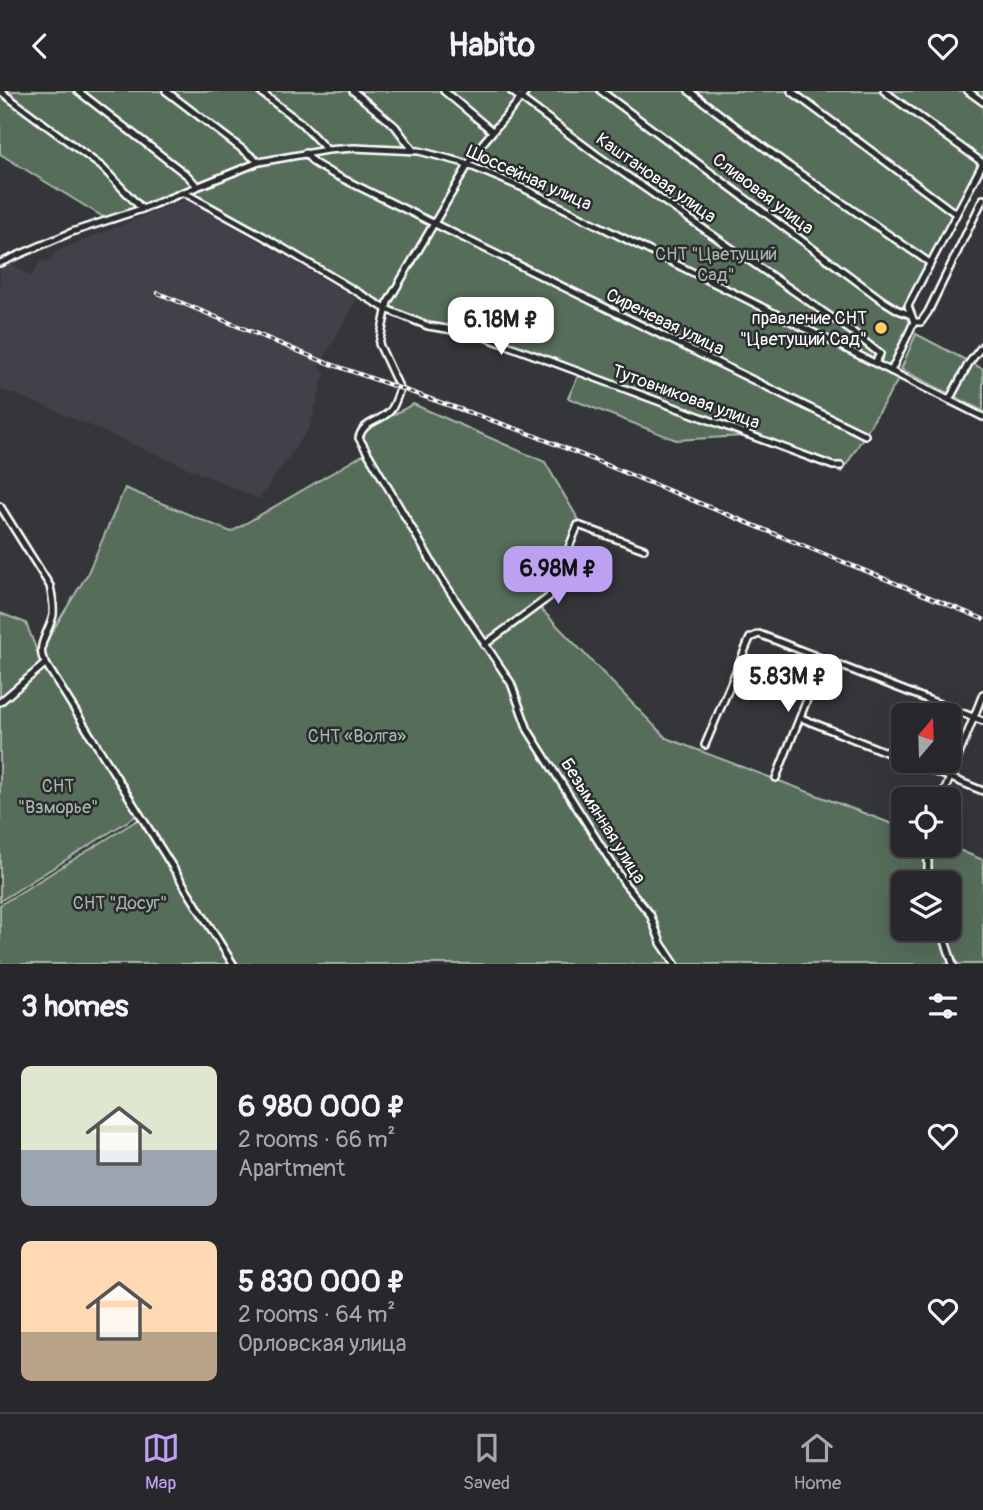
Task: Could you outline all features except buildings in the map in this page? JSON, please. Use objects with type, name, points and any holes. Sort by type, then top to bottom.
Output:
[{"type":"street","points":[[0,91],[102,167],[142,209]]},
{"type":"street","points":[[78,91],[188,176],[197,186]]},
{"type":"street","points":[[166,91],[259,162]]},
{"type":"street","points":[[259,91],[301,123],[327,150]]},
{"type":"street","points":[[353,91],[395,126],[413,150]]},
{"type":"street","points":[[443,91],[492,131]]},
{"type":"street","name":"Каштановая улица","points":[[511,91],[597,155],[854,333],[880,354],[875,363]]},
{"type":"street","points":[[386,309],[436,225],[464,170],[470,166],[477,150],[492,131],[527,91]]},
{"type":"street","name":"Сливовая улица","points":[[601,91],[883,300],[913,319]]},
{"type":"street","points":[[689,91],[789,166],[930,263]]},
{"type":"street","points":[[791,91],[956,214]]},
{"type":"street","points":[[884,91],[983,163],[908,306],[913,319],[891,371]]},
{"type":"street","points":[[968,91],[983,102]]},
{"type":"street","name":"Шоссейная улица","points":[[0,263],[72,232],[142,209],[259,162],[327,150],[413,150],[470,166],[585,218],[983,417]]},
{"type":"street","name":"Сиреневая улица","points":[[305,153],[313,163],[331,173],[865,435]]},
{"type":"street","name":"Тутовниковая улица","points":[[183,192],[386,309],[428,326],[477,334],[833,466],[841,466]]},
{"type":"street","points":[[913,319],[920,322],[928,312],[983,199]]},
{"type":"street","name":"Безымянная улица","points":[[386,309],[379,344],[400,389],[392,409],[366,425],[359,438],[484,645],[514,689],[528,730],[625,884],[650,914],[661,943],[675,964]]},
{"type":"street","points":[[950,400],[983,345]]},
{"type":"street","points":[[0,506],[50,586],[53,613],[40,651],[46,663],[233,964]]},
{"type":"street","points":[[484,645],[549,597],[579,525],[644,549]]},
{"type":"street","points":[[705,745],[750,638],[759,634],[983,721]]},
{"type":"street","points":[[776,778],[823,659]]},
{"type":"street","points":[[0,702],[46,663]]},
{"type":"street","points":[[946,787],[983,694]]},
{"type":"street","points":[[800,717],[891,754]]},
{"type":"street","points":[[940,773],[983,791]]},
{"type":"street","points":[[944,941],[953,964]]},
{"type":"shaded area","points":[[187,199],[357,299],[319,367],[325,373],[309,428],[259,499],[0,389],[0,268],[11,264],[31,276],[40,262],[49,260],[56,251]]},
{"type":"green space","name":"СНТ \"Цветущий Сад\"","points":[[0,91],[983,91],[983,162],[903,310],[914,319],[889,368],[901,375],[842,472],[743,436],[676,440],[568,398],[579,374],[479,336],[435,330],[384,310],[188,193],[113,223],[0,154]]},
{"type":"green space","points":[[916,334],[983,369],[983,411],[901,369]]},
{"type":"green space","name":"СНТ «Волга»","points":[[413,404],[545,462],[581,524],[553,595],[540,608],[666,738],[891,823],[891,857],[961,857],[961,851],[983,860],[983,964],[238,964],[40,651],[87,575],[125,488],[231,532],[366,453],[356,435]]},
{"type":"green space","name":"СНТ \"Взморье\"","points":[[0,613],[26,623],[40,659],[136,816],[0,901]]},
{"type":"green space","name":"СНТ \"Досуг\"","points":[[139,819],[231,964],[0,964],[0,905]]},
{"type":"railway","points":[[158,293],[322,361],[528,433],[983,619]]},
{"type":"place","name":"правление СНТ \"Цветущий Сад\"","points":[[881,328]]}]
